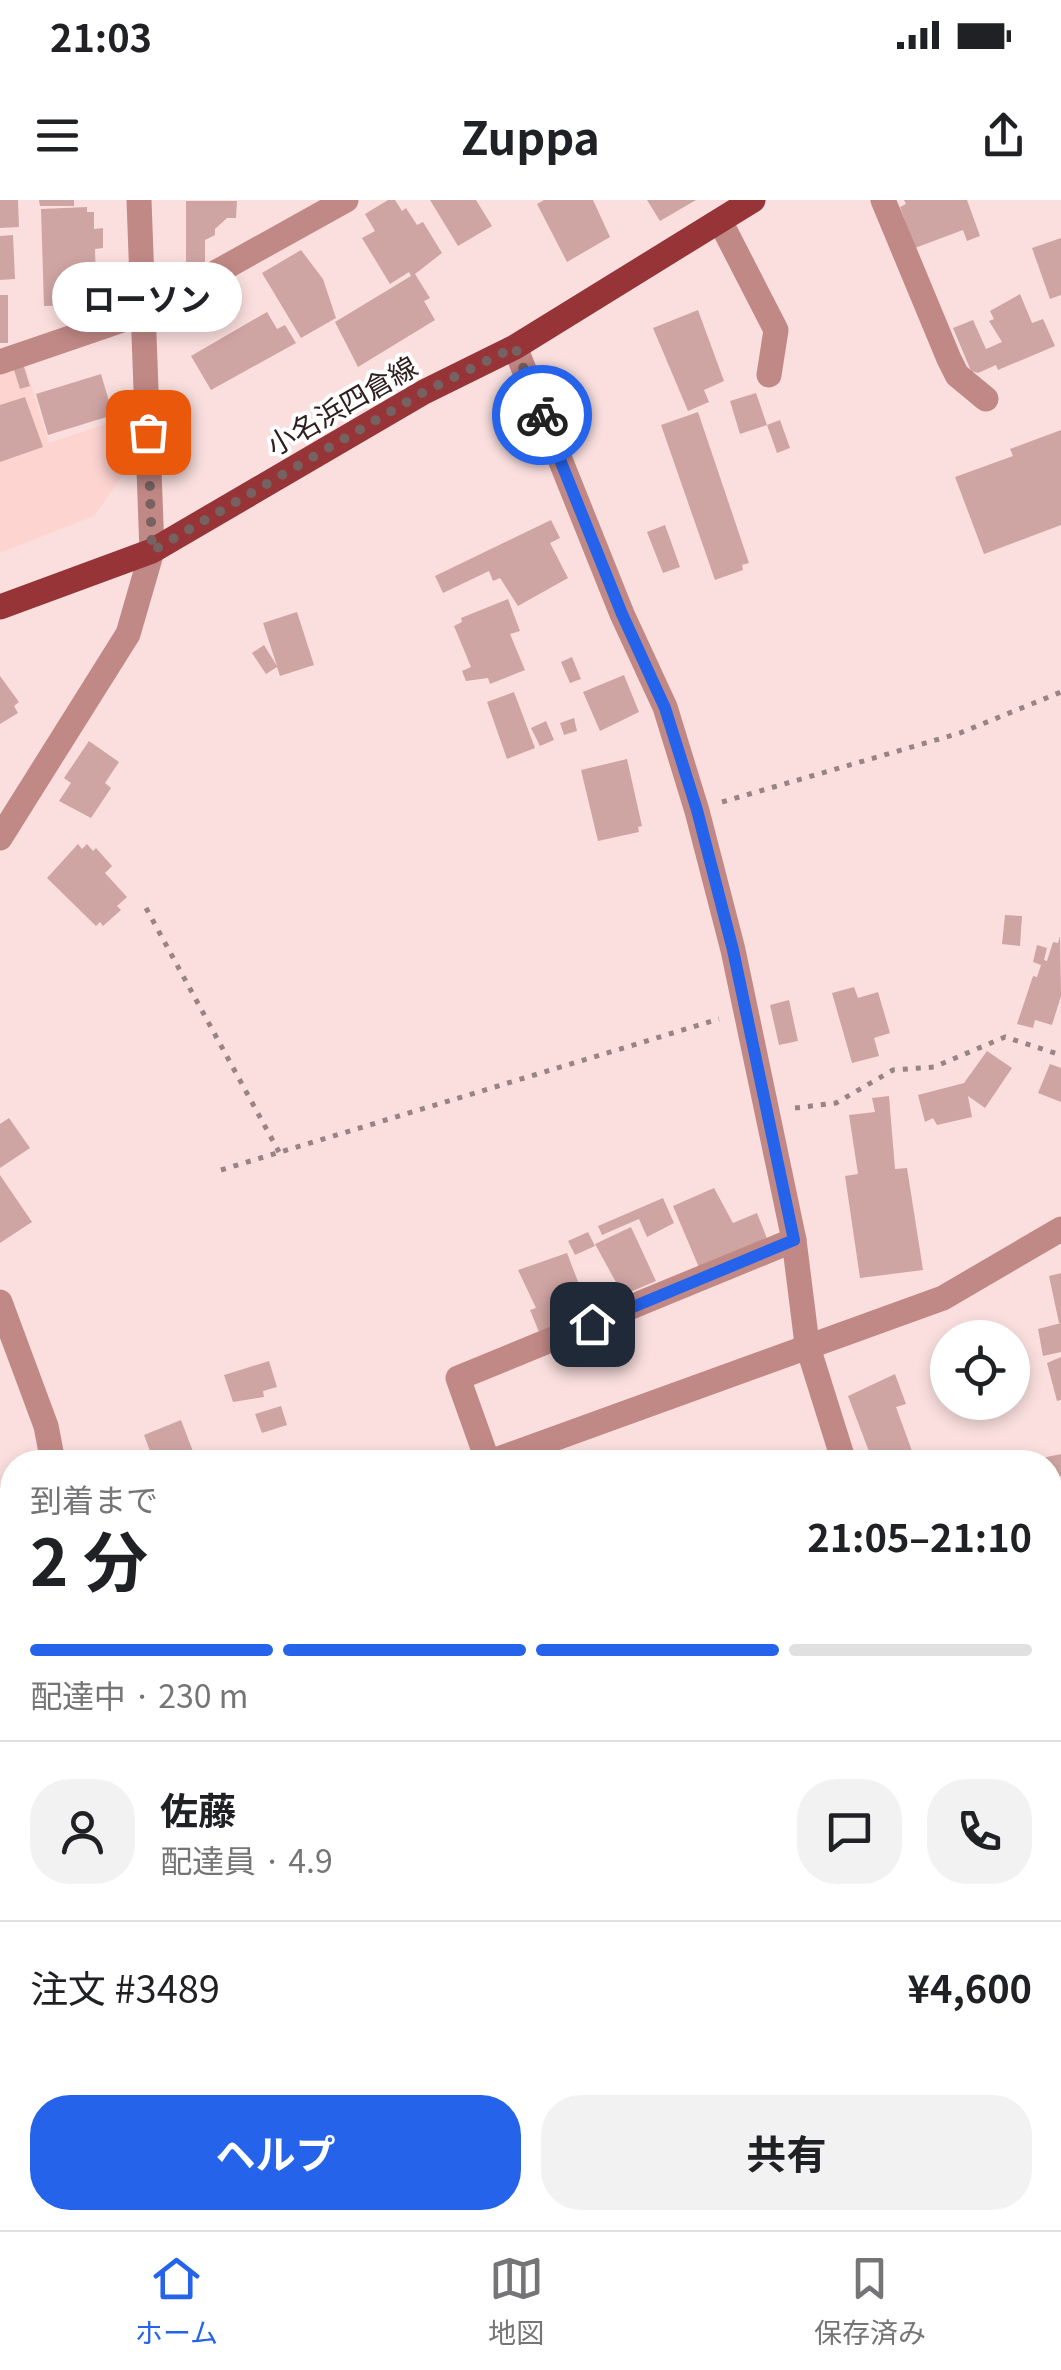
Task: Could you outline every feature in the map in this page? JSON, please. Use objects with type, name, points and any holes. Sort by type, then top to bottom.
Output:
[{"type":"main road","name":"小名浜四倉線","points":[[0,607],[152,551],[424,392],[515,347],[753,200]]},
{"type":"street","points":[[0,838],[128,634],[152,551],[139,200]]},
{"type":"street","points":[[0,362],[143,313],[346,200]]},
{"type":"street","points":[[883,200],[957,375],[986,399]]},
{"type":"street","points":[[720,221],[776,330],[769,375]]},
{"type":"street","points":[[515,347],[622,614],[665,708],[697,810],[746,1011],[794,1240],[807,1344],[840,1450]]},
{"type":"street","points":[[521,1450],[943,1298],[1061,1229]]},
{"type":"street","points":[[485,1450],[458,1378],[794,1240]]},
{"type":"street","points":[[0,1302],[46,1426],[51,1450]]},
{"type":"path","points":[[697,810],[960,733],[1061,692]]},
{"type":"path","points":[[146,908],[279,1152]]},
{"type":"path","points":[[221,1170],[746,1011]]},
{"type":"path","points":[[767,1111],[836,1103],[893,1070],[934,1067],[1004,1037],[1061,1056]]},
{"type":"shaded area","points":[[24,362],[49,443],[136,414],[135,458],[94,516],[0,553],[0,369]]},
{"type":"building","points":[[0,200],[18,200],[19,227],[0,228]]},
{"type":"building","points":[[39,200],[74,200],[74,206],[40,206]]},
{"type":"building","points":[[395,200],[402,211],[406,208],[417,225],[423,222],[442,253],[415,274],[430,298],[424,301],[435,320],[358,367],[335,322],[411,276],[409,272],[390,284],[362,238],[375,231],[365,214]]},
{"type":"building","points":[[430,200],[476,200],[492,226],[458,246]]},
{"type":"building","points":[[544,200],[593,200],[610,237],[567,262],[537,204]]},
{"type":"building","points":[[647,200],[696,200],[660,221]]},
{"type":"building","points":[[904,200],[967,200],[980,236],[967,241],[963,230],[915,248],[900,207],[906,204]]},
{"type":"building","points":[[186,201],[237,201],[236,218],[227,218],[215,229],[215,235],[205,240],[205,262],[186,262]]},
{"type":"building","points":[[87,207],[87,212],[94,212],[94,229],[103,228],[103,248],[95,249],[96,283],[81,288],[81,305],[44,306],[41,209]]},
{"type":"building","points":[[13,235],[15,279],[0,280],[0,236]]},
{"type":"building","points":[[1061,238],[1061,295],[1050,299],[1032,248]]},
{"type":"building","points":[[301,250],[323,279],[336,318],[301,338],[262,273]]},
{"type":"building","points":[[1020,294],[1032,323],[1043,319],[1055,346],[998,370],[996,365],[978,373],[971,371],[953,328],[973,320],[986,349],[1002,342],[989,321],[994,319],[990,311]]},
{"type":"building","points":[[0,295],[8,295],[8,343],[0,343]]},
{"type":"building","points":[[698,310],[724,381],[704,390],[709,402],[688,411],[653,328]]},
{"type":"building","points":[[267,312],[277,329],[285,325],[296,343],[211,390],[191,356]]},
{"type":"building","points":[[23,364],[30,386],[20,389],[13,367]]},
{"type":"building","points":[[101,374],[113,415],[48,435],[36,394]]},
{"type":"building","points":[[756,393],[767,425],[740,434],[730,401]]},
{"type":"building","points":[[25,397],[43,447],[0,462],[0,405]]},
{"type":"building","points":[[698,412],[749,563],[742,565],[743,570],[715,580],[661,425]]},
{"type":"building","points":[[780,420],[790,448],[777,453],[767,425]]},
{"type":"building","points":[[1061,430],[1061,525],[984,554],[955,477],[1013,456],[1010,449]]},
{"type":"building","points":[[551,520],[560,538],[550,543],[568,578],[518,606],[500,578],[493,581],[489,571],[443,593],[435,576]]},
{"type":"building","points":[[665,525],[680,567],[663,573],[647,532]]},
{"type":"building","points":[[508,599],[520,631],[510,634],[525,670],[490,684],[488,678],[466,681],[462,671],[471,667],[454,626],[462,622],[461,618]]},
{"type":"building","points":[[297,612],[314,665],[280,676],[277,667],[266,674],[252,653],[264,645],[277,666],[263,623]]},
{"type":"building","points":[[572,657],[581,679],[570,683],[561,662]]},
{"type":"building","points":[[624,675],[639,712],[600,731],[583,692]]},
{"type":"building","points":[[0,676],[19,702],[14,706],[18,713],[0,724]]},
{"type":"building","points":[[514,692],[535,748],[507,759],[487,702]]},
{"type":"building","points":[[574,718],[577,731],[564,735],[560,723]]},
{"type":"building","points":[[546,721],[554,740],[540,746],[531,728]]},
{"type":"building","points":[[89,741],[119,762],[105,783],[111,788],[91,818],[59,801],[71,783],[64,778]]},
{"type":"building","points":[[627,759],[642,826],[638,827],[639,832],[598,841],[581,770]]},
{"type":"building","points":[[78,844],[82,849],[87,844],[93,851],[96,848],[112,866],[105,873],[127,897],[117,906],[121,910],[103,926],[100,922],[96,926],[47,878]]},
{"type":"building","points":[[1005,915],[1022,916],[1020,946],[1002,944]]},
{"type":"building","points":[[1060,936],[1061,996],[1052,1025],[1035,1020],[1033,1028],[1017,1024],[1033,976],[1037,977],[1041,965],[1033,962],[1037,945],[1047,948],[1047,961],[1053,942],[1058,943]]},
{"type":"building","points":[[854,987],[858,998],[878,992],[890,1033],[874,1038],[879,1056],[852,1063],[832,993]]},
{"type":"building","points":[[789,1000],[798,1041],[779,1045],[770,1005]]},
{"type":"building","points":[[987,1051],[1012,1068],[985,1108],[968,1096],[972,1117],[937,1125],[933,1118],[925,1122],[918,1095],[964,1083]]},
{"type":"building","points":[[1050,1064],[1061,1068],[1061,1102],[1038,1093]]},
{"type":"building","points":[[889,1096],[895,1169],[907,1168],[923,1270],[860,1278],[845,1176],[858,1174],[849,1115],[875,1112],[872,1098]]},
{"type":"building","points":[[9,1118],[30,1148],[0,1168],[0,1124]]},
{"type":"building","points":[[0,1175],[32,1222],[0,1243]]},
{"type":"building","points":[[714,1188],[733,1223],[757,1213],[768,1241],[700,1270],[673,1206]]},
{"type":"building","points":[[663,1198],[674,1223],[647,1237],[639,1219],[602,1235],[598,1226]]},
{"type":"building","points":[[631,1227],[656,1281],[623,1295],[595,1244]]},
{"type":"building","points":[[588,1232],[595,1246],[575,1255],[568,1241]]},
{"type":"building","points":[[567,1253],[590,1313],[539,1332],[530,1310],[536,1308],[518,1270]]},
{"type":"building","points":[[1061,1273],[1061,1323],[1059,1323],[1049,1276]]},
{"type":"building","points":[[1061,1323],[1061,1352],[1043,1356],[1038,1329]]},
{"type":"building","points":[[1061,1357],[1061,1400],[1057,1401],[1047,1363]]},
{"type":"building","points":[[269,1361],[277,1387],[263,1391],[264,1397],[233,1402],[224,1375]]},
{"type":"building","points":[[895,1374],[906,1404],[896,1407],[912,1450],[868,1450],[848,1396]]},
{"type":"building","points":[[281,1406],[287,1425],[262,1433],[255,1414]]},
{"type":"building","points":[[181,1420],[192,1450],[150,1450],[144,1435]]},
{"type":"way so far","points":[[148,432],[152,551],[424,392],[515,347],[542,415]]},
{"type":"place","name":"ローソン","points":[[148,432]]},
{"type":"route","points":[[542,415],[622,614],[665,708],[697,810],[733,950],[794,1240],[592,1324]]}]
